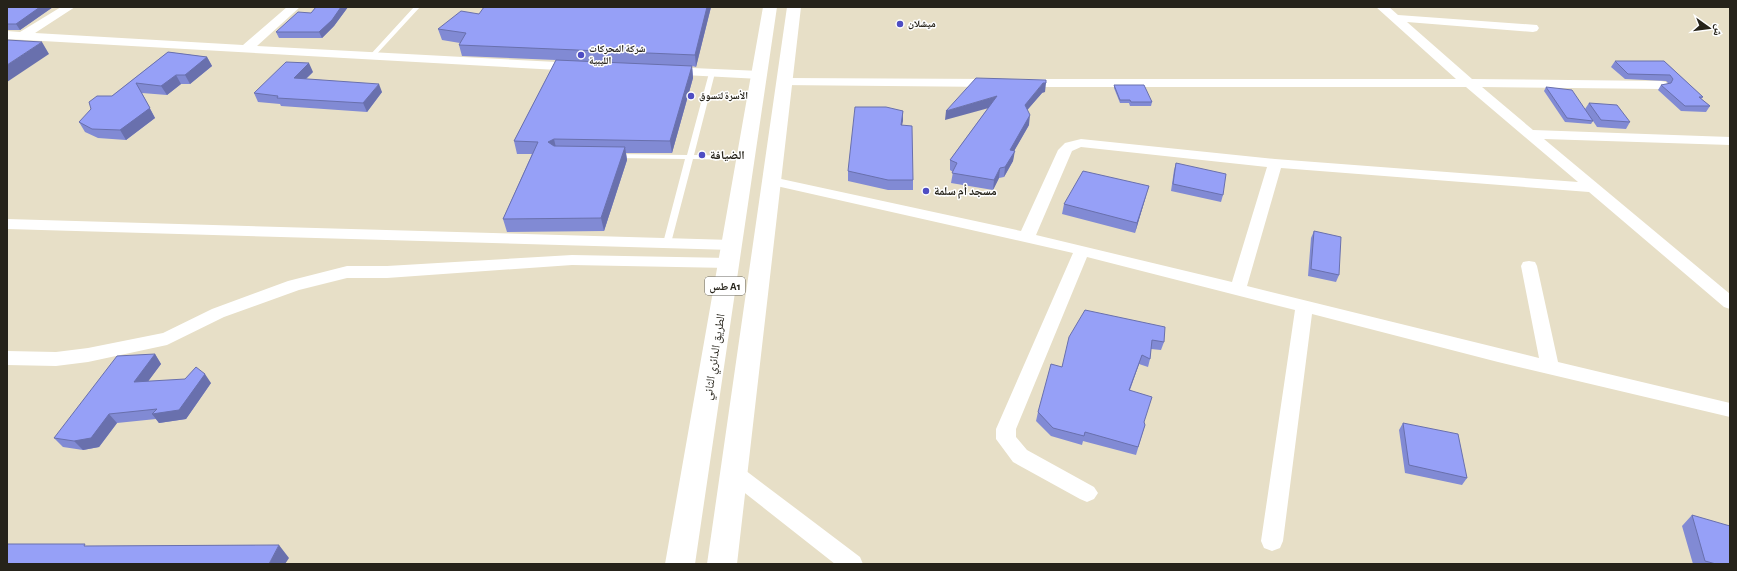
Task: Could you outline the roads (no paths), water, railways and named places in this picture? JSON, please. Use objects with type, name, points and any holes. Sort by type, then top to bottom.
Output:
[{"type":"highway","name":"الطريق الدائري الثاني","points":[[680,564],[770,7]]},
{"type":"highway","name":"طس A1","points":[[722,564],[794,7]]},
{"type":"street","points":[[22,36],[70,7]]},
{"type":"street","points":[[246,49],[294,7]]},
{"type":"street","points":[[1382,7],[1468,82],[1730,303]]},
{"type":"street","points":[[1395,18],[1533,28]]},
{"type":"street","points":[[7,35],[587,68]]},
{"type":"street","points":[[658,71],[760,75]]},
{"type":"street","points":[[784,82],[1468,82],[1660,86]]},
{"type":"street","points":[[1530,134],[1730,141]]},
{"type":"street","points":[[1026,238],[1065,150],[1068,146],[1081,143],[1275,163],[1594,188]]},
{"type":"street","points":[[1238,289],[1275,163]]},
{"type":"street","points":[[772,182],[1082,250],[1550,367],[1730,410]]},
{"type":"street","points":[[7,224],[667,243],[730,254]]},
{"type":"street","points":[[1082,250],[1006,429],[1006,439],[1020,456],[1087,493]]},
{"type":"street","points":[[7,358],[56,359],[88,355],[167,339],[218,313],[294,285],[347,272],[387,272],[572,260],[730,254]]},
{"type":"street","points":[[1529,266],[1550,367]]},
{"type":"street","points":[[1272,541],[1304,306]]},
{"type":"street","points":[[734,473],[852,564]]},
{"type":"lane","points":[[372,56],[417,7]]},
{"type":"lane","points":[[667,243],[712,73]]},
{"type":"lane","points":[[604,156],[690,156],[746,158]]},
{"type":"place","name":"ميشلان","points":[[900,24]]},
{"type":"place","name":"شركة المحركات الليبية","points":[[581,55]]},
{"type":"place","name":"الأسرة لتسوق","points":[[691,96]]},
{"type":"place","name":"الضيافة","points":[[702,155]]},
{"type":"place","name":"مسجد أم سلمة","points":[[926,191]]}]
